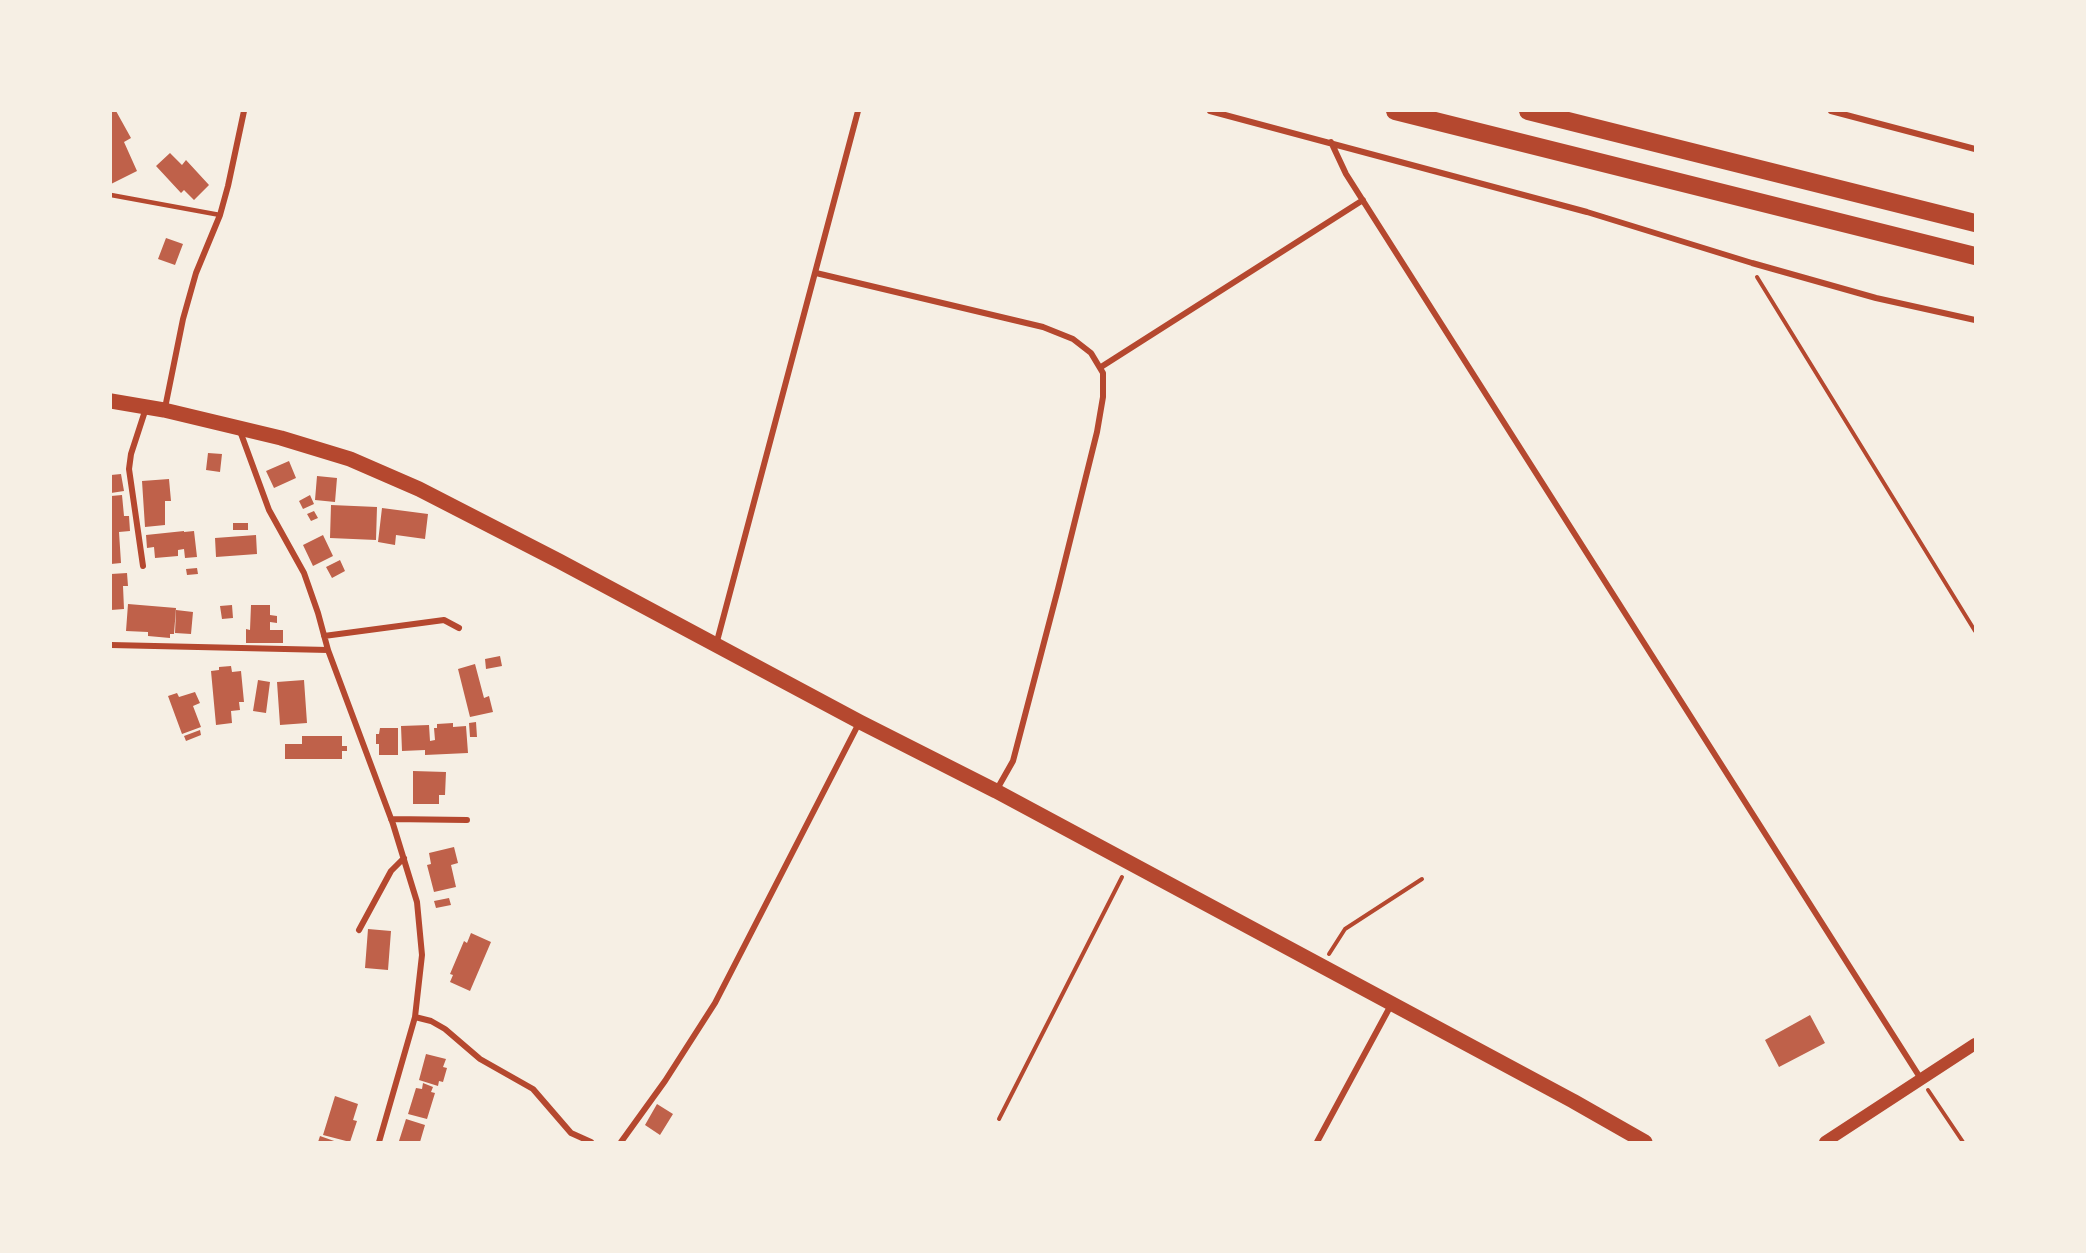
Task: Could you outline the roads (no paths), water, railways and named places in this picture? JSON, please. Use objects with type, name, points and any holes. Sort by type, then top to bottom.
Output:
[{"type":"highway","points":[[1395,111],[1975,256]]},
{"type":"highway","points":[[1528,111],[1975,223]]},
{"type":"main road","points":[[111,401],[164,410],[281,438],[350,459],[419,489],[860,722],[996,791],[1573,1101],[1645,1142]]},
{"type":"main road","points":[[1825,1142],[1975,1044]]},
{"type":"street","points":[[164,410],[195,273],[220,215],[244,111]]},
{"type":"street","points":[[716,645],[858,111]]},
{"type":"street","points":[[1210,111],[1587,212],[1752,263],[1876,298],[1975,320]]},
{"type":"street","points":[[1831,111],[1975,149]]},
{"type":"street","points":[[1331,142],[1346,174],[1921,1079]]},
{"type":"street","points":[[1101,367],[1363,200]]},
{"type":"street","points":[[816,273],[1043,327],[1073,339],[1090,353],[1101,367],[1103,396],[1097,432],[1013,761],[996,791]]},
{"type":"street","points":[[143,566],[129,469],[131,454],[146,407]]},
{"type":"street","points":[[238,428],[269,510],[304,573],[328,650],[404,858],[417,902],[421,945],[420,988],[415,1017],[379,1142]]},
{"type":"street","points":[[324,636],[444,620],[459,628]]},
{"type":"street","points":[[111,645],[328,650]]},
{"type":"street","points":[[621,1142],[665,1081],[715,1003],[860,722]]},
{"type":"street","points":[[390,819],[467,820]]},
{"type":"street","points":[[359,930],[391,871],[404,858]]},
{"type":"street","points":[[1317,1142],[1391,1004]]},
{"type":"street","points":[[415,1017],[431,1021],[445,1029],[480,1059],[533,1089],[571,1133],[591,1142]]},
{"type":"lane","points":[[111,195],[220,215]]}]
